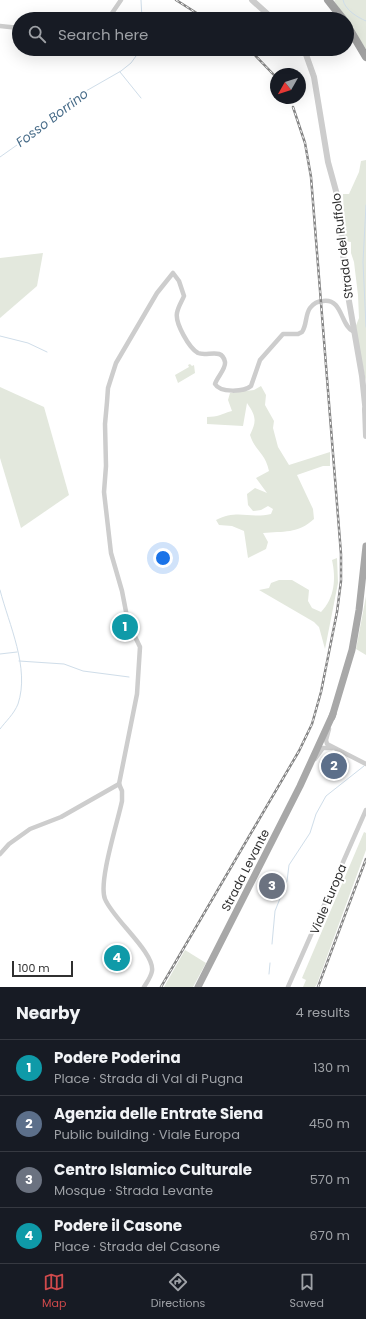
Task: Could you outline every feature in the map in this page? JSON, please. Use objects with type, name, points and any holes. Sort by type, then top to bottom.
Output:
[{"type":"highway","points":[[329,0],[338,12]]},
{"type":"highway","points":[[354,37],[366,57]]},
{"type":"main road","name":"Strada Levante","points":[[198,987],[329,727],[344,680],[354,639],[366,546]]},
{"type":"main road","name":"Strada Levante","points":[[313,761],[333,714]]},
{"type":"street","points":[[113,12],[121,0]]},
{"type":"street","points":[[252,0],[265,12]]},
{"type":"street","points":[[0,26],[12,27]]},
{"type":"street","name":"Strada del Ruffolo","points":[[306,56],[314,77],[328,162],[338,202],[344,272],[365,388],[364,398],[366,436]]},
{"type":"street","points":[[144,987],[152,970],[150,957],[114,915],[102,889],[122,801],[122,791],[119,784],[136,694],[140,659],[140,647],[128,622],[122,591],[112,561],[104,492],[106,466],[105,424],[108,388],[116,363],[157,293],[173,273],[179,281],[184,296],[177,312],[178,323],[185,337],[199,353],[220,354],[223,357],[224,366],[215,384],[220,389],[243,389],[251,386],[260,360],[283,334],[298,334],[302,332],[310,309],[317,302],[327,300],[334,304],[340,310],[349,329],[354,332]]},
{"type":"street","name":"Strada del Ruffolo","points":[[364,398],[366,414]]},
{"type":"street","points":[[329,727],[326,741],[333,748],[366,764]]},
{"type":"street","points":[[313,761],[323,748],[333,748]]},
{"type":"street","points":[[0,854],[9,844],[30,829],[61,817],[119,784]]},
{"type":"street","name":"Viale Europa","points":[[288,987],[366,810]]},
{"type":"shaded area","points":[[366,0],[366,49],[354,31],[354,12],[341,12],[334,1]]},
{"type":"shaded area","points":[[366,160],[366,382],[355,328],[359,318],[358,295],[354,262],[351,253],[351,242],[345,241],[343,194],[349,194],[359,172],[361,161]]},
{"type":"shaded area","points":[[43,253],[37,286],[0,318],[0,258]]},
{"type":"shaded area","points":[[190,364],[192,366],[194,365],[195,373],[178,383],[175,375],[189,367],[188,365]]},
{"type":"shaded area","points":[[261,386],[266,395],[265,405],[274,421],[273,428],[278,447],[289,465],[330,452],[330,466],[323,466],[297,475],[313,509],[314,519],[302,527],[290,531],[263,533],[268,542],[266,549],[248,558],[244,531],[232,526],[219,525],[216,520],[231,515],[256,516],[271,514],[273,509],[268,506],[261,510],[253,511],[248,505],[247,494],[255,488],[267,493],[256,478],[269,471],[263,455],[255,445],[250,435],[254,426],[254,415],[247,403],[243,426],[207,424],[207,417],[217,416],[232,411],[228,400],[230,393],[254,390]]},
{"type":"shaded area","points":[[0,387],[44,407],[69,495],[21,528],[0,458]]},
{"type":"shaded area","points":[[337,558],[338,583],[325,649],[319,627],[314,622],[259,590],[269,588],[271,583],[279,580],[292,580],[309,590],[308,601],[312,608],[321,612],[332,594],[334,574],[332,560]]},
{"type":"shaded area","points":[[366,596],[366,655],[356,649]]},
{"type":"shaded area","points":[[364,832],[366,833],[366,850],[317,984],[315,987],[303,987],[306,980],[302,978]]},
{"type":"shaded area","points":[[185,950],[206,963],[193,987],[164,987]]},
{"type":"waterway","name":"Fosso Borrino","points":[[141,0],[142,12]]},
{"type":"waterway","points":[[343,0],[346,7],[351,12]]},
{"type":"waterway","points":[[354,14],[366,21]]},
{"type":"waterway","name":"Fosso Borrino","points":[[0,157],[48,123],[79,95],[121,71],[131,63],[136,56]]},
{"type":"waterway","points":[[120,72],[141,98]]},
{"type":"waterway","points":[[366,205],[363,262],[366,327]]},
{"type":"waterway","points":[[0,336],[28,343],[47,352]]},
{"type":"waterway","points":[[0,590],[17,647],[22,676],[18,704],[0,729]]},
{"type":"waterway","points":[[0,654],[17,652]]},
{"type":"waterway","points":[[19,661],[64,664],[83,671],[129,677]]},
{"type":"waterway","points":[[272,944],[275,911],[287,881],[289,865],[310,833],[316,814],[326,796],[364,766]]},
{"type":"waterway","points":[[269,974],[270,963]]},
{"type":"railway","points":[[176,0],[195,12]]},
{"type":"railway","points":[[256,56],[270,71]]},
{"type":"railway","points":[[161,987],[299,751],[312,724],[321,692],[337,612],[341,581],[341,554],[311,177],[305,143],[293,107]]},
{"type":"railway","points":[[318,987],[366,859]]},
{"type":"place","name":"Podere Poderina","points":[[125,627]]},
{"type":"place","name":"Agenzia delle Entrate Siena","points":[[334,766]]},
{"type":"place","name":"Centro Islamico Culturale","points":[[272,886]]},
{"type":"place","name":"Podere il Casone","points":[[117,958]]}]
